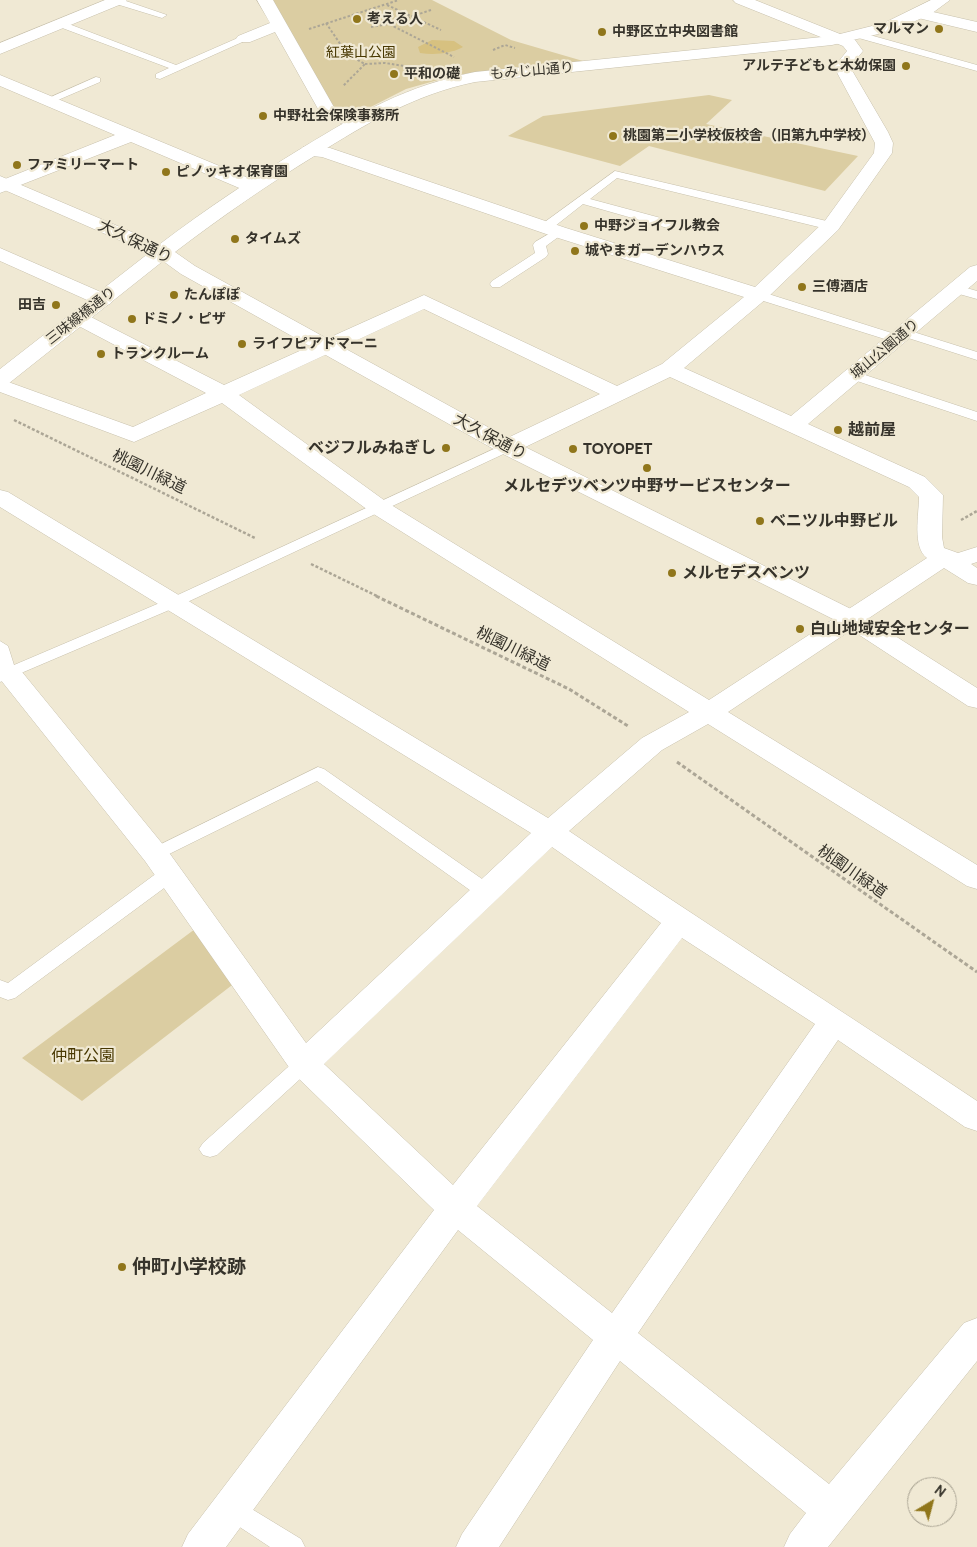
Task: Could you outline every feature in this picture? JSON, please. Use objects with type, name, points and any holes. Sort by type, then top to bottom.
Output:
[{"type":"street","points":[[0,49],[117,0]]},
{"type":"street","points":[[265,0],[328,112],[355,122]]},
{"type":"street","points":[[507,447],[670,369],[759,295],[831,226],[883,153],[884,143],[842,67],[855,51],[849,44],[741,0]]},
{"type":"street","name":"もみじ山通り","points":[[162,252],[251,186],[355,122],[399,98],[442,84],[469,78],[793,46],[838,39],[900,23],[920,14],[942,0]]},
{"type":"street","points":[[920,14],[977,27]]},
{"type":"street","points":[[244,39],[281,28]]},
{"type":"street","points":[[0,80],[251,186]]},
{"type":"street","points":[[3,184],[129,136]]},
{"type":"street","points":[[309,151],[324,152],[553,229],[759,295]]},
{"type":"street","name":"大久保通り","points":[[3,184],[162,252],[188,270],[507,447],[850,618],[977,700]]},
{"type":"street","name":"三味線橋通り","points":[[0,379],[80,319],[162,252]]},
{"type":"street","points":[[0,254],[103,300]]},
{"type":"street","name":"城山公園通り","points":[[792,426],[977,271]]},
{"type":"street","points":[[0,384],[134,435],[424,301],[618,395]]},
{"type":"street","points":[[80,319],[224,394],[380,508],[977,879]]},
{"type":"street","points":[[670,369],[917,482],[931,495],[930,537],[933,551],[942,559],[977,578]]},
{"type":"street","points":[[0,497],[550,832],[679,922],[834,1021],[977,1118]]},
{"type":"street","points":[[304,1064],[488,894],[550,832],[652,744],[709,712],[942,559],[960,560],[977,554]]},
{"type":"street","points":[[3,665],[162,864],[304,1064],[455,1208],[832,1510]]},
{"type":"street","points":[[202,1547],[455,1208],[679,922]]},
{"type":"street","points":[[476,1547],[615,1338],[834,1021]]},
{"type":"street","points":[[804,1547],[832,1510],[977,1334]]},
{"type":"lane","points":[[117,0],[162,15]]},
{"type":"lane","points":[[61,24],[172,66]]},
{"type":"lane","points":[[859,35],[977,68]]},
{"type":"lane","points":[[160,76],[244,39]]},
{"type":"lane","points":[[48,101],[96,80]]},
{"type":"lane","points":[[496,284],[542,254],[538,245],[582,200],[615,174],[831,226]]},
{"type":"lane","points":[[582,200],[668,224]]},
{"type":"lane","points":[[956,289],[977,294]]},
{"type":"lane","points":[[759,295],[977,356]]},
{"type":"lane","points":[[853,375],[977,417]]},
{"type":"lane","points":[[3,665],[175,602],[380,508],[507,447]]},
{"type":"lane","points":[[0,987],[8,993],[162,864],[318,774],[488,894]]},
{"type":"lane","points":[[210,1149],[304,1064]]},
{"type":"lane","points":[[232,1508],[292,1547]]},
{"type":"path","points":[[281,28],[302,31],[399,0]]},
{"type":"path","points":[[387,5],[441,30]]},
{"type":"path","points":[[371,27],[389,24],[431,10]]},
{"type":"path","points":[[326,23],[347,54],[365,64],[385,63],[420,68]]},
{"type":"path","points":[[389,24],[450,55]]},
{"type":"path","points":[[451,63],[458,59]]},
{"type":"path","points":[[343,87],[365,64]]},
{"type":"path","name":"桃園川緑道","points":[[9,417],[569,689],[593,703],[977,972]]},
{"type":"green space","name":"紅葉山公園","points":[[266,0],[432,0],[511,40],[583,61],[470,73],[445,78],[406,89],[355,115],[334,114]]},
{"type":"green space","points":[[709,95],[732,100],[706,124],[858,156],[825,191],[649,146],[620,166],[508,136],[543,116]]},
{"type":"green space","name":"仲町公園","points":[[195,929],[236,982],[82,1101],[22,1058]]},
{"type":"shaded area","points":[[432,40],[454,41],[463,47],[442,53],[420,53],[418,47]]},
{"type":"place","name":"考える人","points":[[357,19]]},
{"type":"place","name":"マルマン","points":[[939,29]]},
{"type":"place","name":"中野区立中央図書館","points":[[602,32]]},
{"type":"place","name":"アルテ子どもと木幼保園","points":[[906,66]]},
{"type":"place","name":"平和の礎","points":[[394,74]]},
{"type":"place","name":"中野社会保険事務所","points":[[263,116]]},
{"type":"place","name":"桃園第二小学校仮校舎（旧第九中学校）","points":[[613,136]]},
{"type":"place","name":"ファミリーマート","points":[[17,165]]},
{"type":"place","name":"ピノッキオ保育園","points":[[166,172]]},
{"type":"place","name":"中野ジョイフル教会","points":[[584,226]]},
{"type":"place","name":"タイムズ","points":[[235,239]]},
{"type":"place","name":"城やまガーデンハウス","points":[[575,251]]},
{"type":"place","name":"三傅酒店","points":[[802,287]]},
{"type":"place","name":"たんぽぽ","points":[[174,295]]},
{"type":"place","name":"田吉","points":[[56,305]]},
{"type":"place","name":"ドミノ・ピザ","points":[[132,319]]},
{"type":"place","name":"ライフピアドマーニ","points":[[242,344]]},
{"type":"place","name":"トランクルーム","points":[[101,354]]},
{"type":"place","name":"越前屋","points":[[838,430]]},
{"type":"place","name":"ベジフルみねぎし","points":[[446,448]]},
{"type":"place","name":"TOYOPET","points":[[573,449]]},
{"type":"place","name":"メルセデツベンツ中野サービスセンター","points":[[647,468]]},
{"type":"place","name":"ベニツル中野ビル","points":[[760,521]]},
{"type":"place","name":"メルセデスベンツ","points":[[672,573]]},
{"type":"place","name":"白山地域安全センター","points":[[800,629]]},
{"type":"place","name":"仲町小学校跡","points":[[122,1267]]}]
